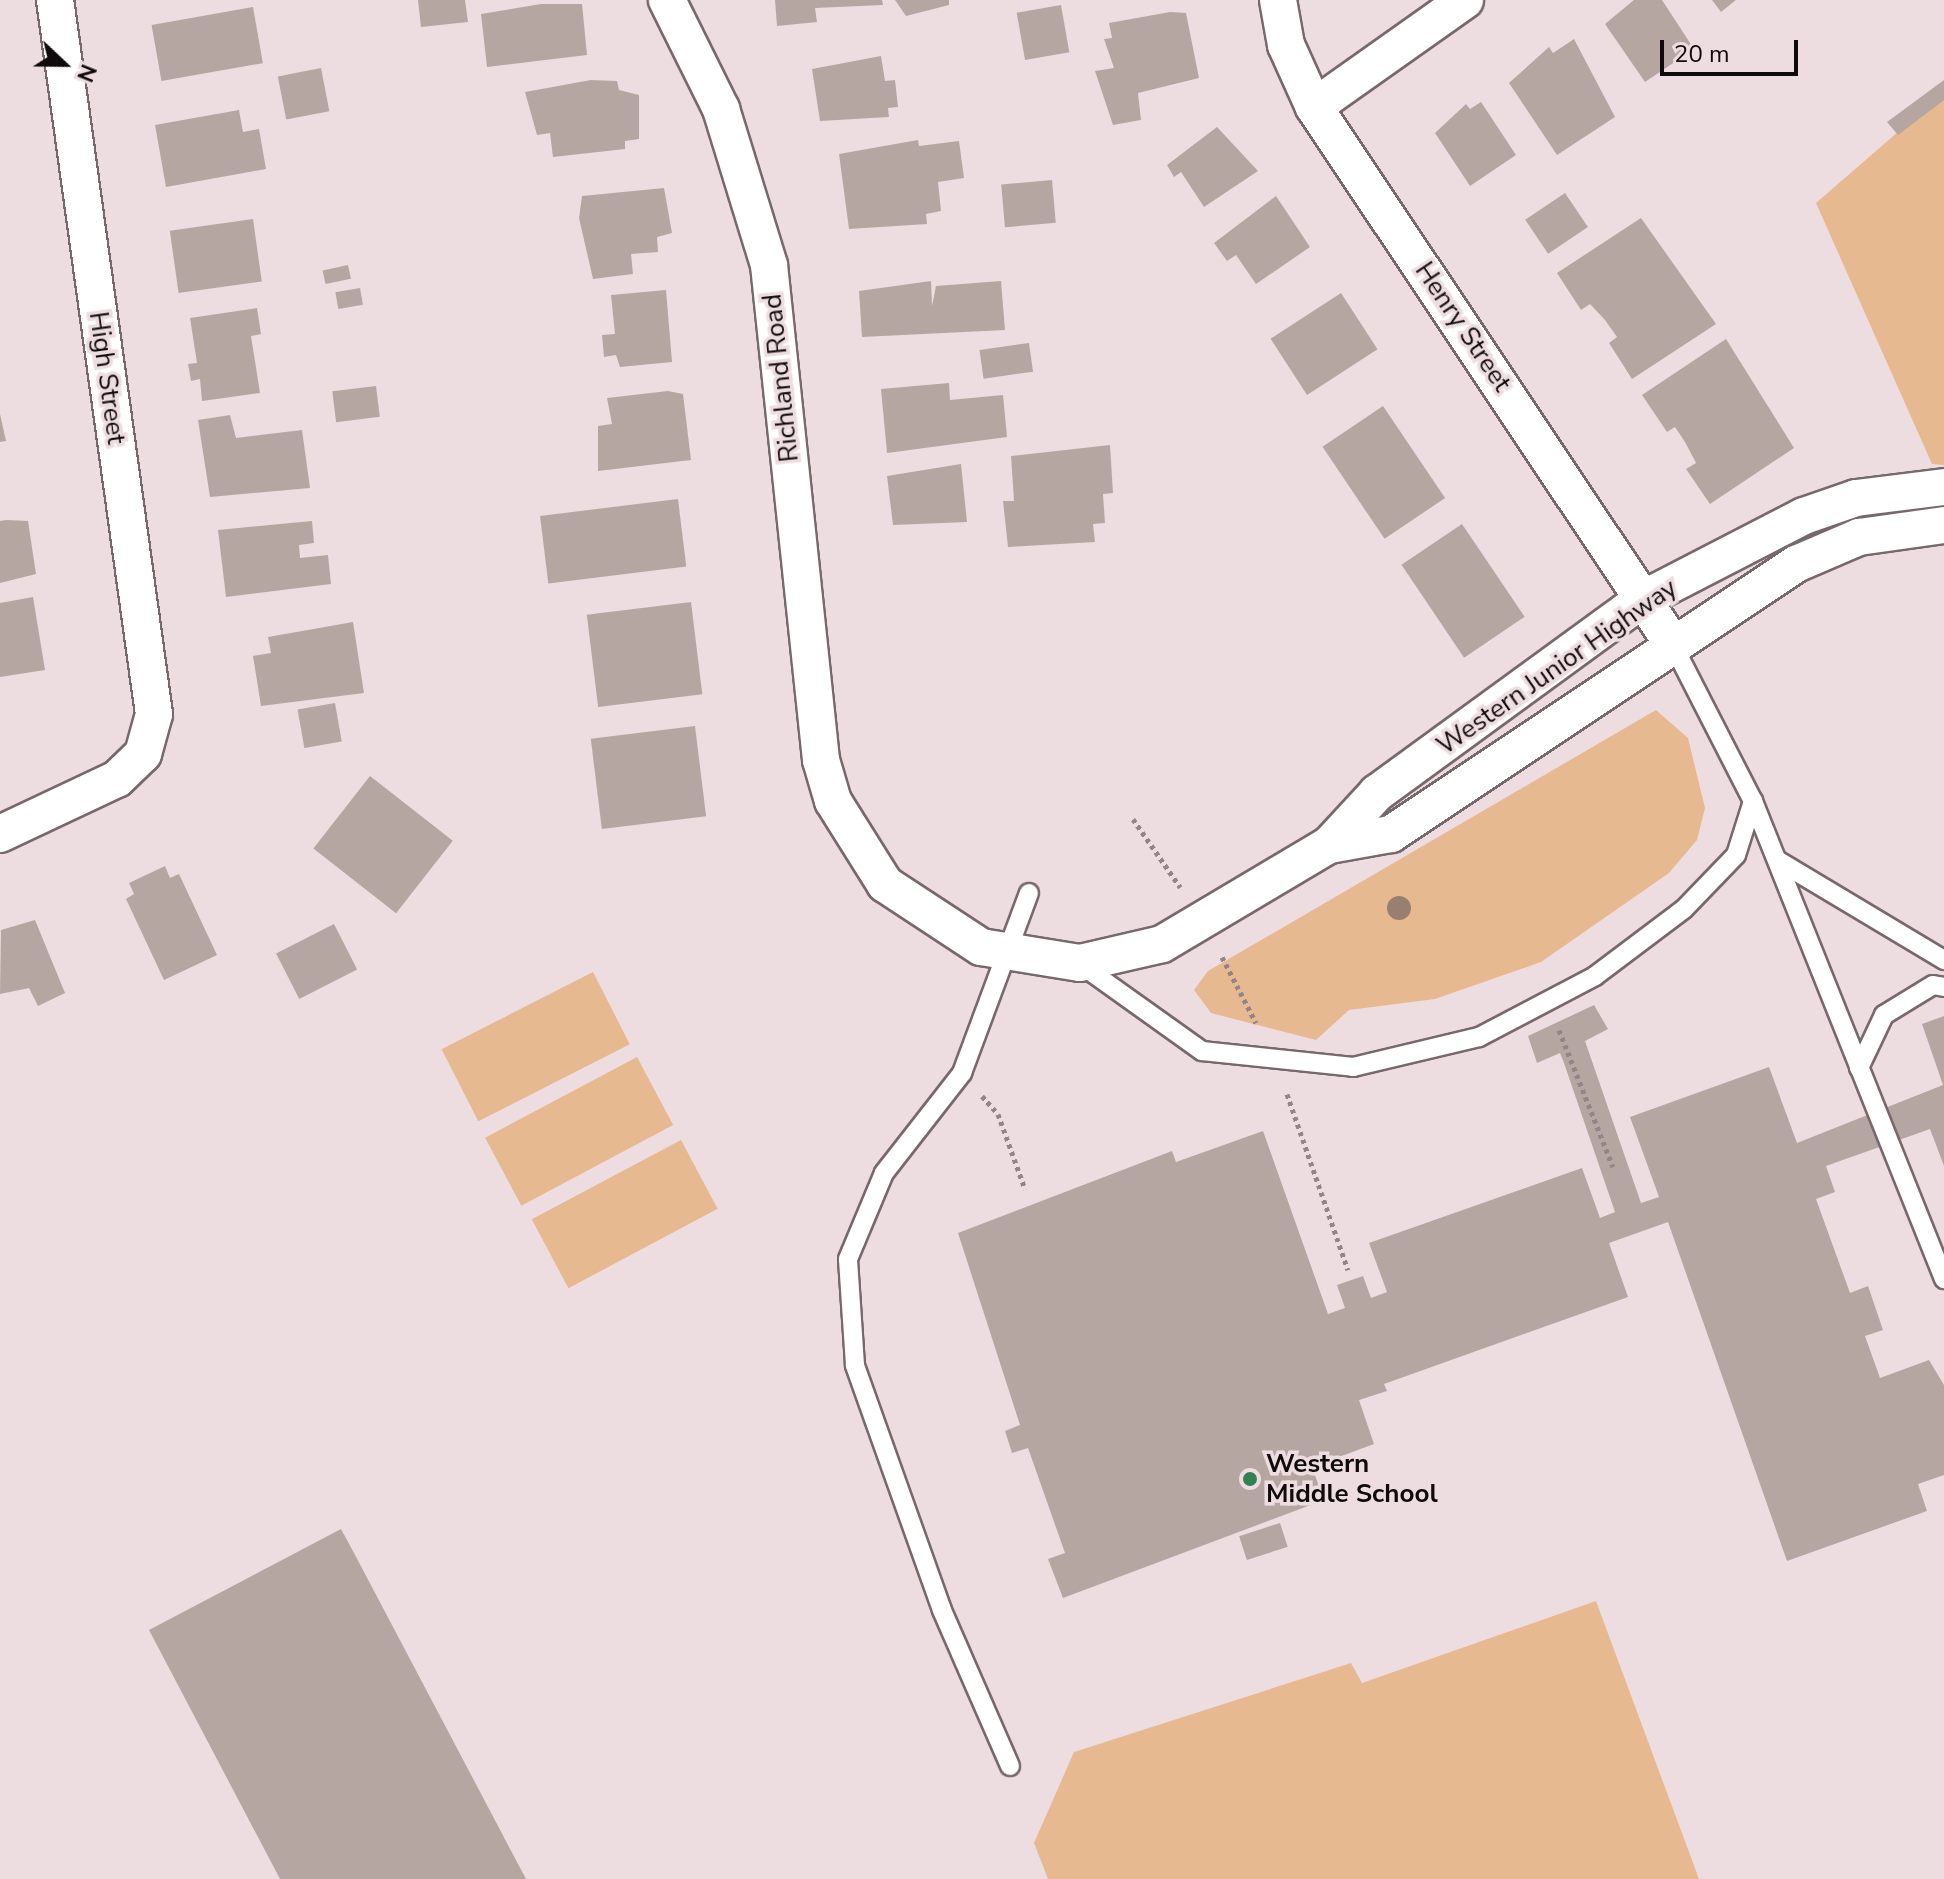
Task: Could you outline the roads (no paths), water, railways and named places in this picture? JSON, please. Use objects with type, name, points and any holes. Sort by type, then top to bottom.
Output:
[{"type":"street","name":"High Street","points":[[0,834],[76,802],[143,754],[154,714],[150,654],[55,0]]},
{"type":"street","name":"Richland Road","points":[[667,0],[721,109],[769,265],[824,774]]},
{"type":"street","name":"Henry Street","points":[[1278,0],[1286,45],[1314,107],[1624,582],[1643,599],[1672,643]]},
{"type":"street","points":[[1314,107],[1465,0]]},
{"type":"street","name":"Western Junior Highway","points":[[824,774],[852,842],[885,884],[928,918],[981,947],[1080,963],[1162,944],[1329,845],[1377,793],[1643,599],[1804,516],[1856,498],[1944,487]]},
{"type":"street","name":"Western Junior Highway","points":[[1329,845],[1391,834],[1672,643],[1796,564],[1859,537],[1944,525]]},
{"type":"lane","points":[[1672,643],[1753,801],[1944,1279]]},
{"type":"lane","points":[[1080,963],[1202,1051],[1353,1067],[1479,1037],[1595,976],[1684,909],[1736,855],[1753,801]]},
{"type":"lane","points":[[1777,860],[1944,960]]},
{"type":"lane","points":[[1010,1766],[942,1610],[855,1365],[848,1259],[884,1173],[962,1073],[1012,952],[1029,893]]},
{"type":"lane","points":[[1859,1068],[1884,1015],[1933,985],[1944,987]]},
{"type":"place","name":"Western Middle School","points":[[1250,1479]]}]
